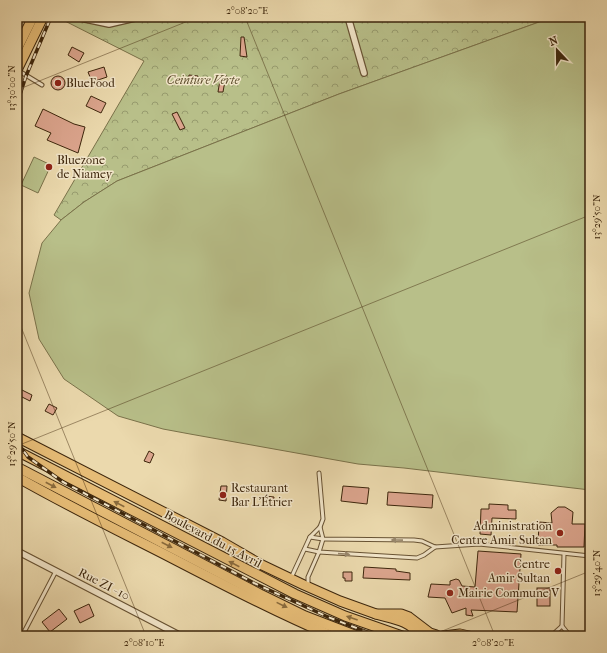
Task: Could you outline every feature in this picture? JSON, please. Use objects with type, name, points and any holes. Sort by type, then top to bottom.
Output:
[{"type":"main road","points":[[17,49],[33,17]]},
{"type":"main road","points":[[17,70],[43,17]]},
{"type":"main road","name":"Boulevard du 15 Avril","points":[[17,437],[290,578],[340,601],[413,626],[418,635]]},
{"type":"main road","name":"Boulevard du 15 Avril","points":[[17,451],[295,594],[345,616],[402,636]]},
{"type":"main road","points":[[17,467],[260,594],[305,616],[357,636]]},
{"type":"main road","points":[[17,477],[84,513],[288,617],[332,636]]},
{"type":"main road","points":[[376,614],[401,614],[409,617],[434,634]]},
{"type":"main road","points":[[418,635],[434,634]]},
{"type":"main road","points":[[443,636],[460,634],[469,636]]},
{"type":"street","points":[[76,17],[109,24],[139,17]]},
{"type":"street","points":[[348,17],[364,73]]},
{"type":"street","name":"Rue ZI - 10","points":[[17,551],[181,636]]},
{"type":"lane","points":[[17,70],[42,85]]},
{"type":"lane","points":[[290,578],[310,537],[320,527],[323,519],[319,473]]},
{"type":"lane","points":[[308,586],[308,577],[323,539],[320,527]]},
{"type":"lane","points":[[310,537],[323,539],[414,540],[422,541],[435,547],[479,544],[590,556]]},
{"type":"lane","points":[[305,549],[319,552],[417,558],[435,547]]},
{"type":"lane","points":[[564,554],[562,626],[570,636]]},
{"type":"lane","points":[[22,636],[56,571]]},
{"type":"lane","points":[[550,636],[562,626]]},
{"type":"green space","name":"Ceinture Verte","points":[[57,17],[553,17],[339,94],[117,181],[84,202],[61,220],[54,215],[144,61]]},
{"type":"green space","points":[[553,17],[590,17],[590,490],[358,464],[163,429],[118,416],[64,379],[39,339],[29,293],[42,243],[61,220],[84,202],[117,181],[339,94]]},
{"type":"green space","points":[[34,157],[51,165],[38,193],[21,185]]},
{"type":"building","points":[[241,37],[244,37],[247,57],[240,56]]},
{"type":"building","points":[[72,47],[84,53],[79,62],[68,55]]},
{"type":"building","points":[[104,67],[107,77],[92,82],[88,72]]},
{"type":"building","points":[[221,74],[226,75],[223,92],[218,92]]},
{"type":"building","points":[[189,75],[198,76],[197,82],[188,81]]},
{"type":"building","points":[[58,76],[63,78],[65,83],[63,88],[58,90],[53,88],[51,83],[53,78]]},
{"type":"building","points":[[91,96],[106,103],[101,113],[86,106]]},
{"type":"building","points":[[43,109],[74,124],[85,127],[78,153],[47,140],[51,133],[35,126]]},
{"type":"building","points":[[177,112],[185,128],[180,130],[172,114]]},
{"type":"building","points":[[20,389],[32,395],[30,401],[18,395]]},
{"type":"building","points":[[49,404],[57,408],[53,415],[45,411]]},
{"type":"building","points":[[149,451],[154,454],[150,463],[144,461]]},
{"type":"building","points":[[221,486],[227,486],[226,501],[219,500]]},
{"type":"building","points":[[343,486],[369,488],[367,504],[341,501]]},
{"type":"building","points":[[388,492],[433,495],[432,508],[387,505]]},
{"type":"building","points":[[265,496],[274,497],[273,506],[264,505]]},
{"type":"building","points":[[489,504],[508,505],[508,510],[516,510],[516,519],[492,518],[491,535],[480,534],[481,509],[489,509]]},
{"type":"building","points":[[558,507],[565,507],[573,512],[572,524],[585,524],[584,547],[538,545],[539,522],[552,523],[551,513]]},
{"type":"building","points":[[478,551],[521,554],[517,612],[471,610],[473,616],[466,615],[466,608],[452,613],[445,598],[428,597],[431,584],[450,585],[450,581],[456,579],[459,580],[462,586],[475,587]]},
{"type":"building","points":[[364,567],[396,569],[396,571],[410,573],[410,580],[363,578]]},
{"type":"building","points":[[343,572],[352,572],[352,581],[345,581],[345,578],[343,578]]},
{"type":"building","points":[[537,588],[550,588],[550,606],[537,606]]},
{"type":"building","points":[[89,604],[94,616],[80,623],[74,611]]},
{"type":"building","points":[[59,609],[67,619],[50,632],[42,622]]},
{"type":"railway","points":[[17,104],[26,76],[51,17]]},
{"type":"railway","points":[[17,442],[28,457],[63,482],[254,583],[328,617],[377,636]]},
{"type":"place","name":"BlueFood","points":[[58,83]]},
{"type":"place","name":"Bluezone de Niamey","points":[[49,167]]},
{"type":"place","name":"Restaurant Bar L’Étrier","points":[[223,495]]},
{"type":"place","name":"Administration Centre Amir Sultan","points":[[560,533]]},
{"type":"place","name":"Centre Amir Sultan","points":[[558,571]]},
{"type":"place","name":"Mairie Commune V","points":[[450,593]]}]
